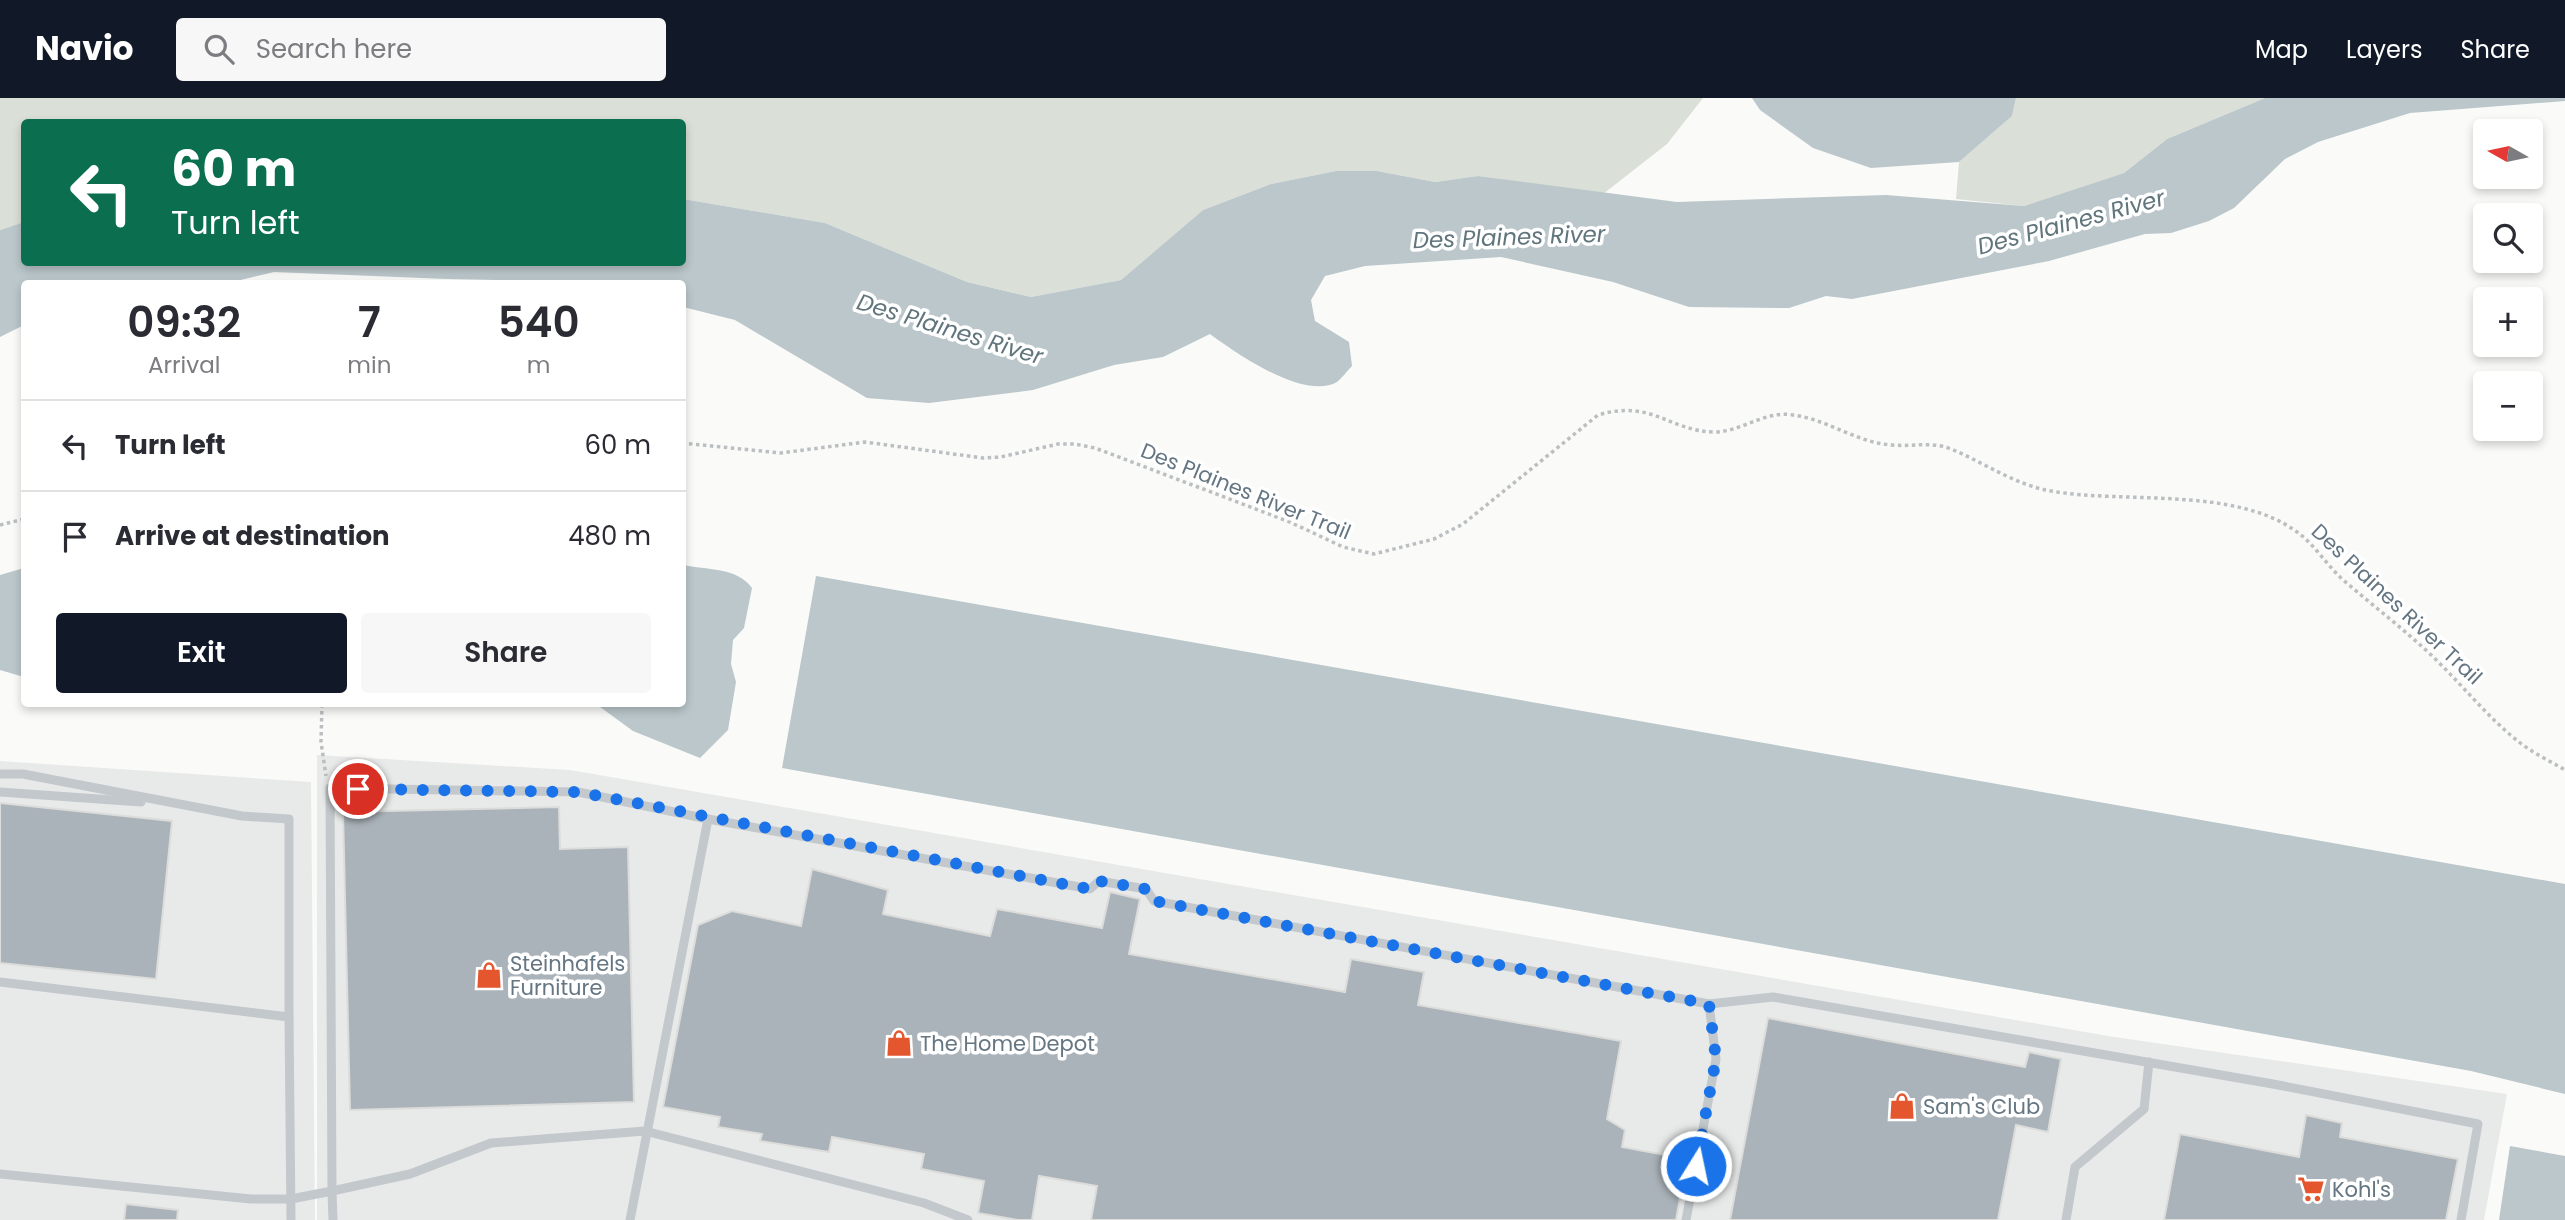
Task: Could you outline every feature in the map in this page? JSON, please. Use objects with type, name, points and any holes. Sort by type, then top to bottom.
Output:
[{"type":"lane","points":[[0,774],[23,774],[242,816],[289,819],[291,1220]]},
{"type":"lane","points":[[332,1220],[330,788],[578,792],[1090,889],[1099,881],[1146,889],[1154,901],[1709,1004],[1773,998],[2149,1062],[2477,1124],[2461,1220]]},
{"type":"lane","points":[[0,792],[174,803]]},
{"type":"lane","points":[[630,1220],[645,1131],[708,818]]},
{"type":"lane","points":[[0,982],[289,1017]]},
{"type":"lane","points":[[1686,1220],[1716,1059],[1709,1004]]},
{"type":"lane","points":[[2066,1220],[2075,1167],[2144,1109],[2149,1062]]},
{"type":"lane","points":[[0,1174],[213,1196],[291,1199],[410,1174],[491,1143],[645,1131],[924,1203],[968,1220]]},
{"type":"path","name":"Des Plaines River Trail","points":[[686,443],[781,453],[865,442],[983,458],[1075,444],[1095,448],[1290,522],[1343,547],[1374,554],[1434,539],[1463,524],[1598,415],[1627,409],[1645,411],[1714,432],[1731,430],[1780,413],[1796,415],[1839,432],[1891,445],[1940,445],[2017,482],[2044,490],[2075,496],[2160,496],[2242,510],[2275,521],[2297,532],[2340,576],[2428,652],[2521,743],[2565,770]]},
{"type":"path","points":[[0,525],[21,520]]},
{"type":"path","points":[[322,707],[321,752],[323,771],[330,788]]},
{"type":"shaded area","points":[[0,98],[1703,98],[1667,144],[1603,194],[1478,176],[1435,182],[1377,171],[1336,171],[1271,184],[1203,210],[1121,280],[1031,297],[967,282],[825,223],[686,200],[686,119],[21,119],[21,223],[0,230]]},
{"type":"shaded area","points":[[2016,98],[2265,98],[2167,139],[2124,173],[2024,206],[1956,199],[1959,162],[2012,116]]},
{"type":"shaded area","points":[[317,755],[570,770],[2108,1036],[2507,1094],[2484,1220],[317,1220]]},
{"type":"shaded area","points":[[0,761],[311,782],[315,1220],[0,1220]]},
{"type":"water","points":[[1752,98],[2016,98],[2012,116],[1959,162],[1871,168],[1813,148],[1760,110]]},
{"type":"water","name":"Des Plaines River","points":[[2265,98],[2565,98],[2565,101],[2410,113],[2318,142],[2285,159],[2234,208],[2209,221],[2171,233],[2145,234],[2049,261],[1852,299],[1826,296],[1789,308],[1689,307],[1613,282],[1501,257],[1365,266],[1325,276],[1311,300],[1315,321],[1349,342],[1352,366],[1337,382],[1323,386],[1307,385],[1271,372],[1210,334],[1163,357],[1114,365],[1033,390],[929,403],[867,398],[735,320],[686,308],[686,280],[494,280],[274,272],[241,280],[21,280],[21,326],[0,337],[0,230],[21,223],[21,266],[686,266],[686,200],[825,223],[967,282],[1031,297],[1121,280],[1203,210],[1271,184],[1336,171],[1377,171],[1435,182],[1478,176],[1677,202],[1886,195],[2024,206],[2124,173],[2167,139]]},
{"type":"water","points":[[686,565],[720,570],[746,581],[752,588],[744,628],[733,640],[731,664],[736,682],[728,730],[700,758],[633,731],[600,707],[686,707]]},
{"type":"water","points":[[21,569],[21,676],[0,670],[0,575]]},
{"type":"water","points":[[816,576],[2565,884],[2565,1094],[2471,1071],[782,768]]},
{"type":"water","points":[[2510,1146],[2565,1156],[2565,1220],[2499,1220]]},
{"type":"building","points":[[0,803],[172,821],[156,979],[0,963]]},
{"type":"building","name":"Steinhafels Furniture","points":[[559,807],[560,849],[628,847],[634,1102],[350,1110],[343,812]]},
{"type":"building","points":[[812,869],[888,890],[883,914],[990,936],[997,909],[1102,928],[1110,892],[1140,899],[1129,954],[1345,992],[1351,959],[1424,972],[1418,1005],[1621,1041],[1607,1119],[1625,1130],[1622,1147],[1687,1159],[1676,1220],[1091,1220],[1097,1186],[1039,1176],[1032,1220],[1018,1220],[978,1213],[984,1181],[921,1169],[924,1154],[832,1137],[829,1152],[760,1141],[762,1134],[718,1127],[720,1117],[663,1107],[698,925],[732,911],[801,926]]},
{"type":"building","name":"Sam's Club","points":[[1768,1018],[2025,1067],[2029,1052],[2061,1059],[2048,1132],[2016,1125],[1998,1220],[1730,1220]]},
{"type":"building","name":"Kohl's","points":[[2306,1115],[2342,1123],[2340,1137],[2458,1159],[2446,1220],[2164,1220],[2180,1134],[2299,1157]]},
{"type":"building","points":[[126,1204],[178,1210],[177,1220],[124,1220]]},
{"type":"place","name":"Steinhafels Furniture","points":[[489,975]]},
{"type":"place","name":"The Home Depot","points":[[899,1043]]},
{"type":"place","name":"Sam's Club","points":[[1902,1106]]},
{"type":"place","name":"Kohl's","points":[[2311,1189]]},
{"type":"route","points":[[358,789],[578,792],[1090,889],[1099,881],[1146,889],[1154,901],[1709,1004],[1716,1059],[1696,1166]]}]
